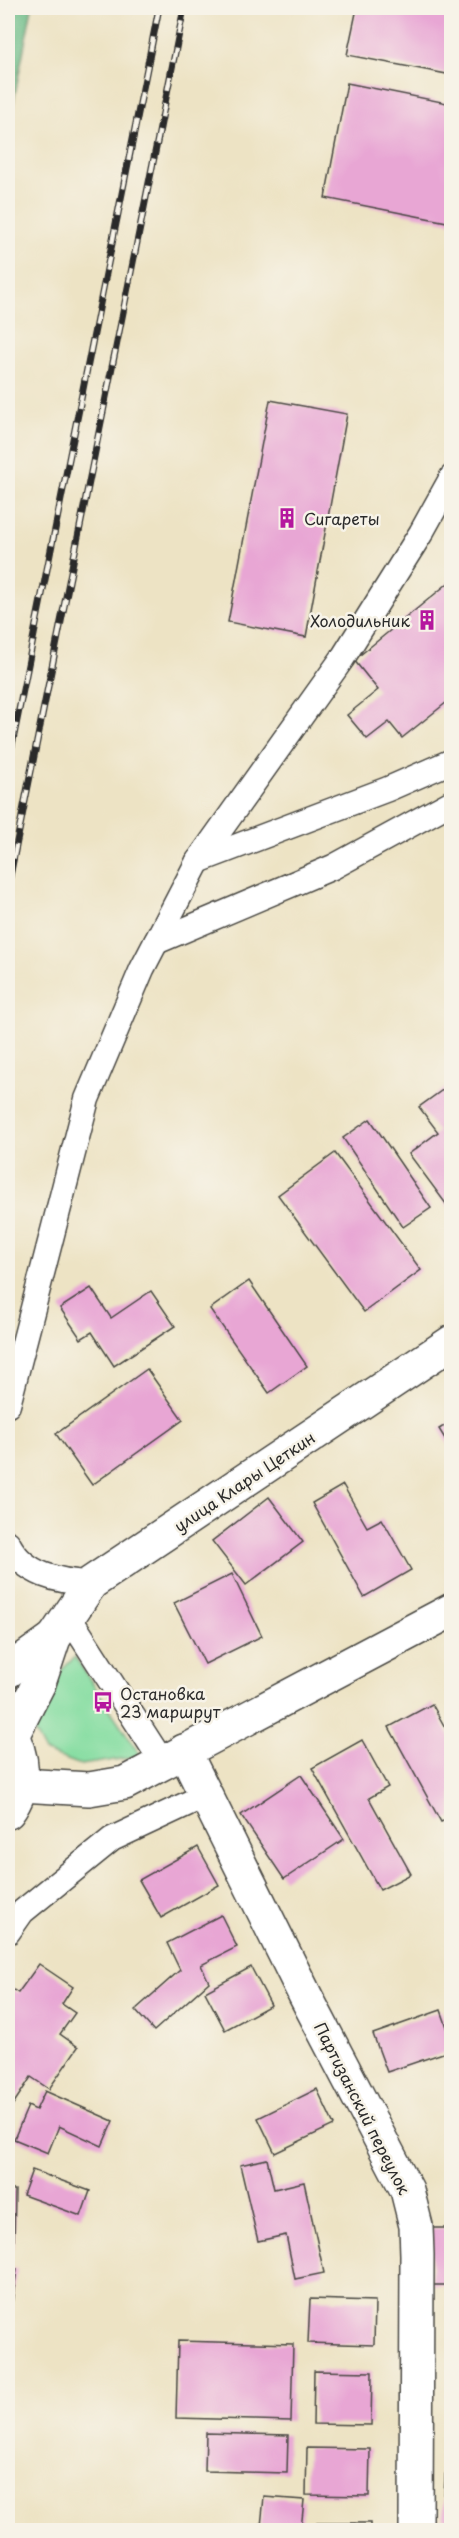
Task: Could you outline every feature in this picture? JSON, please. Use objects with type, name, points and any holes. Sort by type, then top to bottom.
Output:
[{"type":"street","name":"улица Клары Цеткин","points":[[10,1732],[39,1683],[61,1627],[91,1583],[452,1342]]},
{"type":"street","points":[[10,1732],[18,1745],[22,1765],[14,1798],[125,1783],[452,1610]]},
{"type":"street","name":"улица Клары Цеткин","points":[[8,1671],[61,1627]]},
{"type":"street","name":"Партизанский переулок","points":[[173,1757],[206,1795],[306,1997],[406,2190],[416,2226],[417,2255],[416,2530]]},
{"type":"lane","points":[[8,1405],[87,1099],[156,942],[198,861],[342,658],[421,533],[452,477]]},
{"type":"lane","points":[[198,861],[388,789],[452,761]]},
{"type":"lane","points":[[156,942],[333,867],[452,802]]},
{"type":"lane","points":[[8,1544],[13,1553],[37,1573],[64,1582],[91,1583]]},
{"type":"lane","points":[[61,1627],[173,1757]]},
{"type":"lane","points":[[8,1932],[22,1912],[112,1839],[206,1795]]},
{"type":"green space","points":[[8,8],[32,8],[8,129]]},
{"type":"green space","points":[[75,1657],[141,1756],[81,1765],[45,1752],[31,1726],[39,1692]]},
{"type":"building","points":[[357,8],[452,8],[452,75],[347,55]]},
{"type":"building","points":[[347,83],[452,104],[452,223],[325,198]]},
{"type":"building","name":"Сигареты","points":[[270,400],[347,414],[306,637],[228,622]]},
{"type":"building","name":"Холодильник","points":[[452,580],[452,698],[402,738],[389,722],[367,739],[347,715],[378,690],[354,660]]},
{"type":"building","points":[[448,1086],[452,1091],[452,1212],[409,1154],[438,1132],[419,1107]]},
{"type":"building","points":[[370,1119],[431,1208],[403,1227],[343,1138]]},
{"type":"building","points":[[335,1153],[421,1270],[364,1312],[278,1195]]},
{"type":"building","points":[[249,1281],[307,1366],[269,1393],[210,1309]]},
{"type":"building","points":[[91,1288],[111,1318],[151,1291],[175,1326],[114,1366],[92,1332],[81,1339],[60,1308]]},
{"type":"building","points":[[147,1369],[183,1420],[92,1485],[56,1434]]},
{"type":"building","points":[[452,1421],[452,1450],[439,1429]]},
{"type":"building","points":[[343,1485],[367,1527],[382,1519],[411,1570],[364,1597],[312,1503]]},
{"type":"building","points":[[269,1497],[303,1542],[246,1585],[212,1541]]},
{"type":"building","points":[[232,1574],[262,1636],[205,1664],[174,1603]]},
{"type":"building","points":[[432,1704],[452,1740],[452,1817],[441,1822],[389,1727]]},
{"type":"building","points":[[362,1740],[388,1787],[369,1798],[411,1874],[380,1890],[312,1768]]},
{"type":"building","points":[[301,1775],[344,1839],[284,1879],[241,1815]]},
{"type":"building","points":[[198,1847],[219,1885],[161,1918],[139,1880]]},
{"type":"building","points":[[221,1915],[237,1947],[201,1965],[209,1982],[154,2031],[135,2010],[180,1970],[167,1943]]},
{"type":"building","points":[[39,1964],[73,1987],[62,2004],[75,2013],[60,2034],[78,2047],[49,2089],[31,2077],[8,2112],[8,1986],[18,1993]]},
{"type":"building","points":[[251,1967],[271,2005],[225,2030],[205,1992]]},
{"type":"building","points":[[441,2010],[452,2041],[452,2050],[387,2072],[373,2034]]},
{"type":"building","points":[[317,2089],[334,2125],[275,2153],[258,2118]]},
{"type":"building","points":[[45,2091],[113,2121],[102,2146],[59,2126],[48,2153],[14,2139],[28,2106],[36,2110]]},
{"type":"building","points":[[267,2159],[274,2189],[304,2182],[324,2273],[295,2279],[286,2235],[258,2241],[240,2165]]},
{"type":"building","points":[[32,2170],[90,2191],[81,2216],[23,2195]]},
{"type":"building","points":[[8,2190],[15,2190],[14,2248],[8,2248]]},
{"type":"building","points":[[431,2228],[452,2228],[452,2285],[432,2285]]},
{"type":"building","points":[[8,2268],[17,2269],[9,2325],[8,2325]]},
{"type":"building","points":[[310,2299],[375,2301],[374,2345],[308,2343]]},
{"type":"building","points":[[178,2341],[293,2344],[291,2421],[176,2418]]},
{"type":"building","points":[[314,2371],[372,2372],[371,2425],[313,2424]]},
{"type":"building","points":[[206,2433],[288,2435],[287,2473],[205,2471]]},
{"type":"building","points":[[307,2448],[370,2449],[369,2496],[306,2495]]},
{"type":"building","points":[[445,2474],[452,2474],[452,2530],[443,2530]]},
{"type":"building","points":[[264,2497],[304,2500],[301,2530],[261,2526]]},
{"type":"building","points":[[317,2523],[370,2523],[370,2530],[317,2530]]},
{"type":"railway","points":[[8,765],[159,8]]},
{"type":"railway","points":[[8,886],[184,8]]},
{"type":"place","name":"Сигареты","points":[[287,518]]},
{"type":"place","name":"Холодильник","points":[[427,620]]},
{"type":"place","name":"Остановка 23 маршрут","points":[[103,1702]]}]
